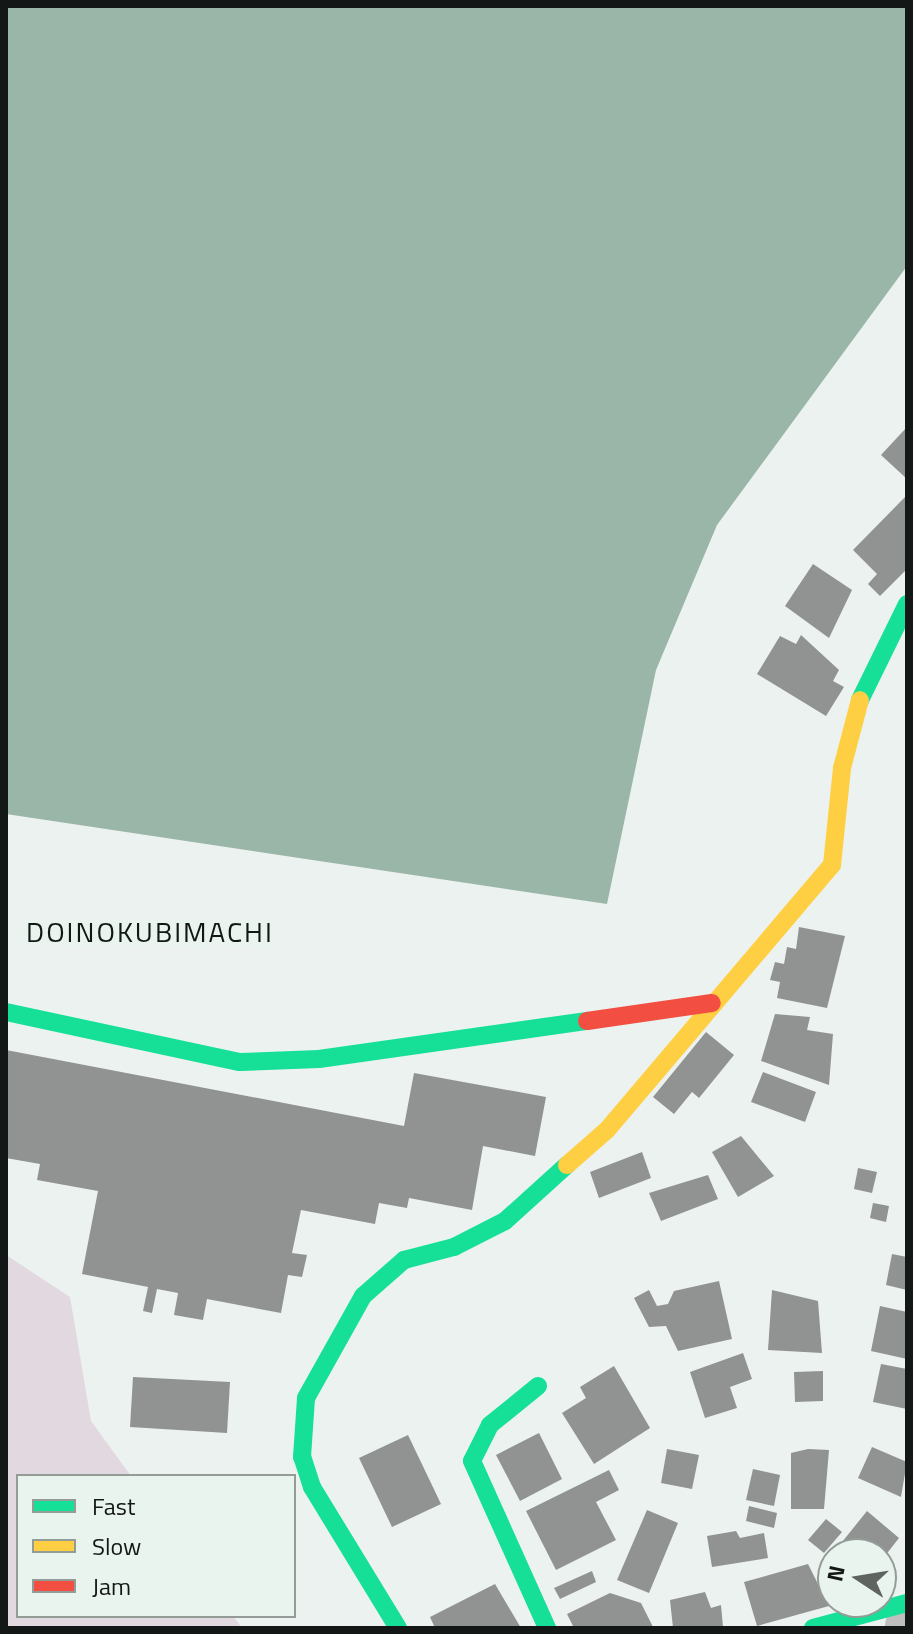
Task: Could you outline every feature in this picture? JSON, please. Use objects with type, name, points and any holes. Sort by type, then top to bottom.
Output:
[{"type":"street","points":[[398,1628],[312,1487],[302,1457],[306,1398],[363,1296],[404,1260],[454,1247],[526,1204],[607,1130],[832,865],[842,768],[865,680],[907,604]]},
{"type":"street","points":[[6,1012],[240,1062],[319,1059],[712,1003]]},
{"type":"street","points":[[538,1386],[490,1425],[472,1461],[547,1628]]},
{"type":"street","points":[[813,1628],[907,1603]]},
{"type":"shaded area","points":[[6,6],[907,6],[907,266],[717,525],[656,670],[607,904],[6,814]]},
{"type":"shaded area","points":[[6,1255],[70,1297],[91,1421],[130,1474],[16,1474],[16,1618],[234,1618],[242,1628],[6,1628]]},
{"type":"building","points":[[907,427],[907,479],[881,455]]},
{"type":"building","points":[[907,495],[907,569],[880,596],[868,584],[877,574],[853,550]]},
{"type":"building","points":[[813,564],[852,590],[829,638],[785,606]]},
{"type":"building","points":[[801,635],[839,670],[833,681],[844,687],[826,716],[757,674],[780,636],[796,644]]},
{"type":"building","points":[[799,927],[845,936],[827,1008],[777,998],[780,982],[770,980],[775,962],[784,964],[787,947],[796,949]]},
{"type":"building","points":[[775,1014],[810,1017],[807,1030],[833,1034],[829,1085],[761,1061]]},
{"type":"building","points":[[706,1032],[734,1055],[699,1098],[692,1092],[674,1114],[653,1097]]},
{"type":"building","points":[[6,1050],[404,1126],[414,1073],[546,1097],[535,1156],[483,1146],[472,1210],[409,1198],[407,1208],[379,1203],[375,1224],[301,1210],[292,1253],[307,1255],[302,1277],[288,1275],[281,1313],[207,1299],[203,1320],[174,1315],[178,1293],[157,1289],[152,1313],[143,1311],[148,1287],[82,1274],[98,1191],[37,1180],[40,1164],[6,1158]]},
{"type":"building","points":[[763,1072],[816,1092],[805,1122],[751,1102]]},
{"type":"building","points":[[741,1136],[774,1176],[738,1197],[712,1152]]},
{"type":"building","points":[[642,1152],[651,1178],[599,1198],[590,1172]]},
{"type":"building","points":[[858,1168],[877,1172],[872,1193],[854,1189]]},
{"type":"building","points":[[708,1175],[718,1199],[661,1221],[649,1193]]},
{"type":"building","points":[[873,1203],[889,1206],[886,1222],[870,1218]]},
{"type":"building","points":[[892,1254],[907,1257],[907,1290],[886,1285]]},
{"type":"building","points":[[719,1281],[732,1339],[678,1351],[666,1326],[649,1327],[634,1298],[649,1290],[657,1306],[668,1304],[674,1291]]},
{"type":"building","points":[[772,1290],[818,1301],[822,1353],[768,1350]]},
{"type":"building","points":[[880,1306],[907,1312],[907,1359],[871,1351]]},
{"type":"building","points":[[743,1353],[752,1379],[730,1387],[737,1408],[705,1418],[690,1372]]},
{"type":"building","points":[[881,1364],[907,1369],[907,1409],[873,1402]]},
{"type":"building","points":[[614,1366],[650,1428],[594,1464],[562,1413],[586,1398],[580,1387]]},
{"type":"building","points":[[823,1371],[823,1401],[795,1402],[794,1372]]},
{"type":"building","points":[[133,1377],[230,1382],[227,1433],[130,1427]]},
{"type":"building","points":[[539,1433],[562,1479],[520,1501],[496,1455]]},
{"type":"building","points":[[408,1435],[441,1504],[392,1527],[359,1458]]},
{"type":"building","points":[[872,1447],[907,1462],[901,1497],[858,1478]]},
{"type":"building","points":[[667,1449],[699,1455],[692,1489],[661,1483]]},
{"type":"building","points":[[808,1449],[829,1450],[824,1509],[791,1509],[791,1453]]},
{"type":"building","points":[[753,1469],[780,1475],[774,1506],[746,1500]]},
{"type":"building","points":[[609,1470],[619,1490],[596,1502],[616,1540],[556,1570],[526,1511]]},
{"type":"building","points":[[749,1506],[777,1513],[774,1528],[746,1521]]},
{"type":"building","points":[[647,1510],[678,1523],[649,1593],[617,1580]]},
{"type":"building","points":[[867,1511],[899,1538],[897,1541],[897,1538],[845,1538]]},
{"type":"building","points":[[826,1519],[842,1532],[837,1538],[817,1538],[817,1547],[808,1540]]},
{"type":"building","points":[[736,1531],[740,1538],[764,1533],[768,1558],[712,1567],[707,1536]]},
{"type":"building","points":[[808,1564],[817,1582],[817,1609],[757,1626],[744,1582]]},
{"type":"building","points":[[592,1571],[596,1582],[560,1599],[554,1588]]},
{"type":"building","points":[[495,1584],[521,1628],[435,1628],[430,1617]]},
{"type":"building","points":[[705,1592],[711,1608],[721,1605],[723,1627],[673,1628],[670,1600]]},
{"type":"building","points":[[610,1593],[641,1603],[653,1627],[574,1628],[567,1614]]},
{"type":"traffic: fast","points":[[860,700],[907,604]]},
{"type":"traffic: fast","points":[[6,1012],[240,1062],[319,1059],[587,1021]]},
{"type":"traffic: fast","points":[[398,1628],[312,1487],[302,1457],[306,1398],[363,1296],[404,1260],[454,1247],[505,1221],[567,1165]]},
{"type":"traffic: fast","points":[[538,1386],[490,1425],[472,1461],[547,1628]]},
{"type":"traffic: fast","points":[[813,1628],[907,1603]]},
{"type":"traffic: slow","points":[[567,1165],[607,1130],[832,865],[842,768],[860,700]]},
{"type":"traffic: jam","points":[[587,1021],[712,1003]]},
{"type":"district","name":"DOINOKUBIMACHI","points":[[150,932]]}]
